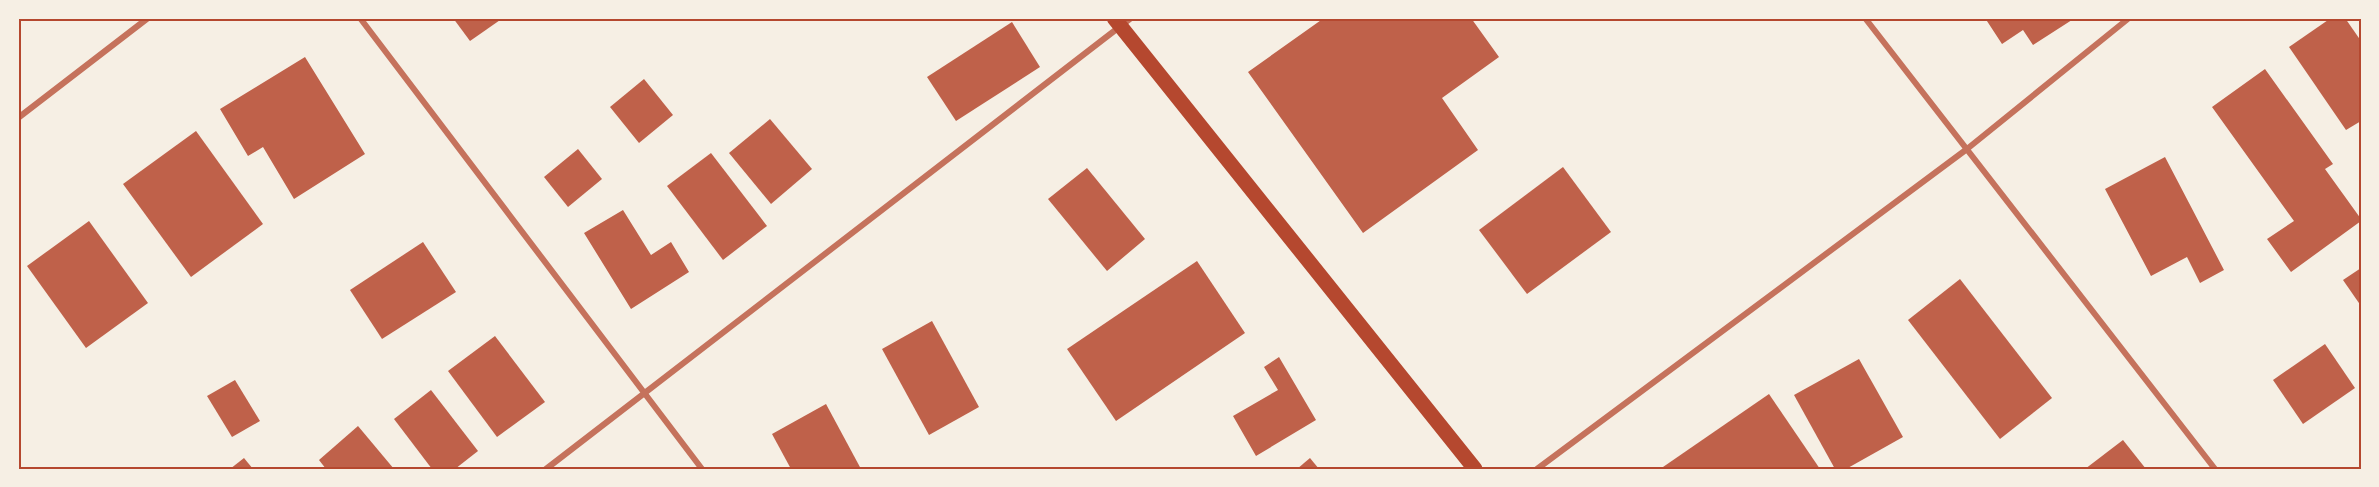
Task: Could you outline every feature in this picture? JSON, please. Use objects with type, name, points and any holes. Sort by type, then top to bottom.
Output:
[{"type":"main road","points":[[1121,21],[1475,469]]},
{"type":"street","points":[[18,118],[148,18]]},
{"type":"street","points":[[360,18],[702,469]]},
{"type":"street","points":[[1865,18],[2215,469]]},
{"type":"street","points":[[1537,469],[1967,149],[2129,18]]},
{"type":"street","points":[[546,469],[1121,21]]},
{"type":"building","points":[[453,18],[503,18],[470,41]]},
{"type":"building","points":[[1324,18],[1471,18],[1499,57],[1442,98],[1478,150],[1363,233],[1248,72]]},
{"type":"building","points":[[1985,18],[2075,18],[2033,45],[2023,30],[2002,44]]},
{"type":"building","points":[[2331,18],[2345,18],[2361,41],[2361,121],[2346,130],[2289,47]]},
{"type":"building","points":[[1012,22],[1040,67],[956,121],[927,77]]},
{"type":"building","points":[[305,57],[365,154],[294,199],[263,147],[248,156],[220,109]]},
{"type":"building","points":[[2265,69],[2333,164],[2325,169],[2361,219],[2291,272],[2267,239],[2294,221],[2212,107]]},
{"type":"building","points":[[644,79],[673,115],[639,143],[610,107]]},
{"type":"building","points":[[770,119],[812,169],[771,204],[729,153]]},
{"type":"building","points":[[196,131],[263,224],[191,277],[123,184]]},
{"type":"building","points":[[578,149],[602,179],[568,207],[544,177]]},
{"type":"building","points":[[711,153],[767,226],[723,260],[667,186]]},
{"type":"building","points":[[2165,157],[2224,270],[2200,283],[2187,257],[2151,276],[2105,189]]},
{"type":"building","points":[[1563,167],[1611,232],[1527,294],[1479,230]]},
{"type":"building","points":[[1087,168],[1145,239],[1107,271],[1048,199]]},
{"type":"building","points":[[623,210],[651,255],[671,242],[689,272],[631,309],[584,233]]},
{"type":"building","points":[[89,221],[148,303],[86,348],[27,266]]},
{"type":"building","points":[[423,242],[456,292],[382,339],[350,290]]},
{"type":"building","points":[[1197,261],[1245,333],[1116,421],[1067,349]]},
{"type":"building","points":[[2361,268],[2361,306],[2343,280]]},
{"type":"building","points":[[1960,279],[2052,398],[2000,439],[1908,320]]},
{"type":"building","points":[[932,321],[979,407],[929,435],[882,349]]},
{"type":"building","points":[[495,336],[545,402],[497,437],[448,371]]},
{"type":"building","points":[[2325,344],[2355,388],[2303,424],[2273,380]]},
{"type":"building","points":[[1279,357],[1316,420],[1256,456],[1233,416],[1278,390],[1264,367]]},
{"type":"building","points":[[1859,359],[1903,437],[1846,469],[1835,469],[1794,395]]},
{"type":"building","points":[[235,380],[260,421],[232,437],[207,396]]},
{"type":"building","points":[[431,390],[478,451],[455,469],[432,469],[394,419]]},
{"type":"building","points":[[1769,394],[1820,469],[1664,469],[1663,467]]},
{"type":"building","points":[[826,404],[861,469],[791,469],[772,434]]},
{"type":"building","points":[[358,426],[394,469],[326,469],[319,460]]},
{"type":"building","points":[[2123,440],[2146,469],[2085,469]]},
{"type":"building","points":[[244,458],[253,469],[230,469]]},
{"type":"building","points":[[1310,458],[1319,469],[1297,469]]}]
